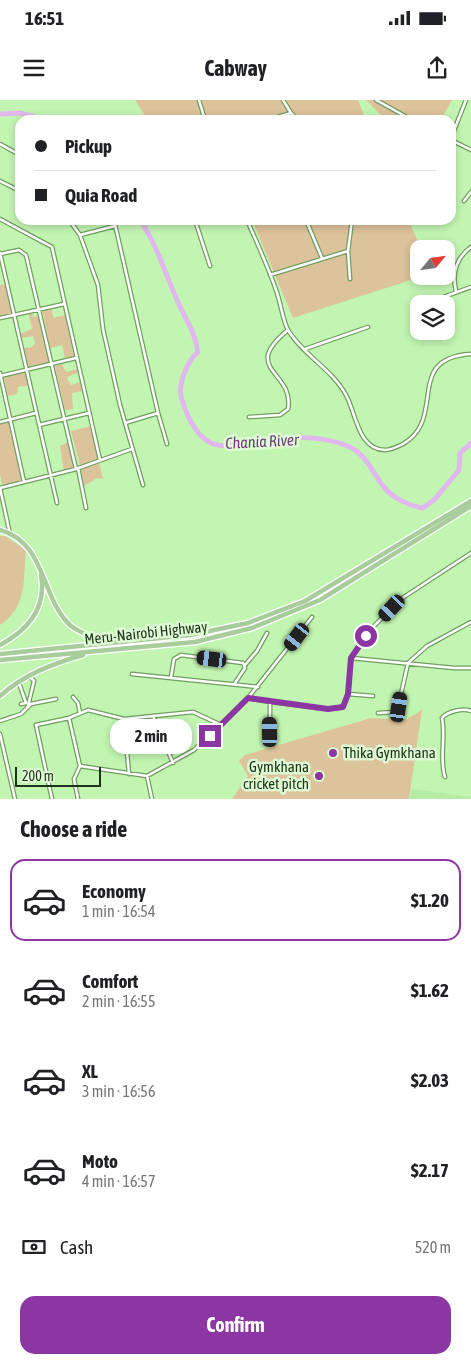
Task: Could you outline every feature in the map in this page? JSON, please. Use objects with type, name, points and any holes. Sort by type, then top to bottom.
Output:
[{"type":"highway","name":"Meru-Nairobi Highway","points":[[0,654],[190,635],[220,630],[279,612],[305,602],[342,581],[471,501]]},
{"type":"highway","name":"Meru-Nairobi Highway","points":[[0,660],[195,642],[243,631],[283,616],[344,586],[471,506]]},
{"type":"highway","points":[[0,530],[25,544],[38,561],[48,591],[62,615],[81,632],[110,644]]},
{"type":"highway","points":[[0,645],[27,627],[38,610],[43,592],[38,561]]},
{"type":"highway","points":[[0,696],[28,676],[57,662],[94,652]]},
{"type":"highway","points":[[0,664],[8,659]]},
{"type":"street","points":[[199,100],[204,115]]},
{"type":"street","points":[[283,100],[291,113],[284,115]]},
{"type":"street","points":[[376,100],[403,115]]},
{"type":"street","points":[[456,126],[466,100]]},
{"type":"street","points":[[456,142],[471,150]]},
{"type":"street","points":[[0,144],[15,152]]},
{"type":"street","points":[[0,181],[15,189]]},
{"type":"street","points":[[464,201],[471,192]]},
{"type":"street","points":[[0,219],[52,247],[100,460]]},
{"type":"street","points":[[73,225],[80,235],[98,285],[103,329],[125,422],[143,485]]},
{"type":"street","points":[[197,225],[210,266]]},
{"type":"street","points":[[249,225],[270,275],[288,330],[338,381],[353,408],[363,436],[369,444],[386,450],[406,442],[420,427],[427,402],[431,376],[436,367],[450,358],[471,354]]},
{"type":"street","points":[[308,225],[322,258]]},
{"type":"street","points":[[350,279],[348,251],[351,225]]},
{"type":"street","points":[[80,235],[115,226],[158,413],[167,444]]},
{"type":"street","points":[[456,292],[454,282],[458,261],[471,247]]},
{"type":"street","points":[[57,503],[0,254],[19,250],[25,253],[86,508]]},
{"type":"street","points":[[270,275],[348,251]]},
{"type":"street","points":[[448,295],[471,287]]},
{"type":"street","points":[[0,318],[64,304]]},
{"type":"street","points":[[305,349],[368,327]]},
{"type":"street","points":[[249,417],[280,415],[288,409],[287,392],[267,357],[271,345],[288,330]]},
{"type":"street","points":[[24,482],[0,375],[52,366],[76,358]]},
{"type":"street","points":[[0,422],[36,413]]},
{"type":"street","points":[[39,425],[89,413]]},
{"type":"street","points":[[125,422],[158,413]]},
{"type":"street","points":[[10,534],[1,504],[0,488],[77,468],[132,448]]},
{"type":"street","points":[[248,698],[337,709],[343,707],[348,694],[351,658],[373,627],[402,599],[471,553]]},
{"type":"street","points":[[80,766],[148,776],[173,764],[194,750],[248,698],[312,617]]},
{"type":"street","points":[[378,714],[397,712],[408,663],[427,646],[471,622]]},
{"type":"street","points":[[235,683],[267,633]]},
{"type":"street","points":[[172,676],[174,659],[178,656],[242,663],[245,665]]},
{"type":"street","points":[[351,658],[471,668]]},
{"type":"street","points":[[132,674],[172,676],[258,687]]},
{"type":"street","points":[[28,676],[34,681],[28,707]]},
{"type":"street","points":[[18,682],[26,703],[21,704]]},
{"type":"street","points":[[348,694],[373,696]]},
{"type":"street","points":[[73,697],[78,703],[80,713]]},
{"type":"street","points":[[0,721],[21,714],[37,702],[56,699]]},
{"type":"street","points":[[270,702],[270,732]]},
{"type":"street","points":[[445,777],[442,761],[444,738],[442,718],[447,714],[465,709],[471,711]]},
{"type":"street","points":[[52,799],[35,727],[38,723],[69,718],[80,713],[93,711],[124,719],[193,712],[221,725]]},
{"type":"street","points":[[153,716],[173,764]]},
{"type":"street","points":[[69,718],[80,766],[74,779],[78,799]]},
{"type":"street","points":[[124,719],[129,774]]},
{"type":"street","points":[[0,734],[15,799]]},
{"type":"street","points":[[0,763],[6,762]]},
{"type":"street","points":[[148,776],[152,799]]},
{"type":"shaded area","points":[[135,100],[358,100],[364,115],[145,115]]},
{"type":"shaded area","points":[[366,100],[452,100],[444,115],[381,115]]},
{"type":"shaded area","points":[[254,225],[410,225],[417,240],[410,240],[410,280],[293,318]]},
{"type":"shaded area","points":[[6,284],[13,314],[0,318],[0,285]]},
{"type":"shaded area","points":[[51,305],[53,318],[65,315],[74,357],[65,358],[62,345],[50,348],[42,308]]},
{"type":"shaded area","points":[[32,310],[33,317],[40,316],[52,365],[29,370],[24,348],[32,347],[35,343],[33,336],[22,338],[20,334],[32,329],[28,311]]},
{"type":"shaded area","points":[[62,364],[66,372],[77,369],[78,373],[69,376],[67,379],[71,385],[80,382],[82,391],[72,393],[73,409],[65,410],[55,366]]},
{"type":"shaded area","points":[[28,372],[30,385],[18,387],[17,394],[8,396],[4,377]]},
{"type":"shaded area","points":[[12,421],[24,482],[3,488],[0,475],[0,424]]},
{"type":"shaded area","points":[[91,426],[98,460],[80,466],[71,431]]},
{"type":"shaded area","points":[[71,441],[78,467],[64,471],[60,446]]},
{"type":"shaded area","points":[[99,462],[103,479],[97,478],[84,486],[81,468]]},
{"type":"shaded area","points":[[0,536],[5,536],[26,550],[24,581],[20,601],[9,618],[0,625]]},
{"type":"shaded area","name":"Thika Gymkhana","points":[[422,710],[409,799],[232,799],[248,776],[239,761],[245,755],[371,718],[405,720]]},
{"type":"shaded area","points":[[412,789],[471,797],[471,799],[410,799]]},
{"type":"waterway","name":"Chania River","points":[[0,114],[20,113],[28,115]]},
{"type":"waterway","name":"Chania River","points":[[143,225],[156,249],[195,338],[198,352],[190,361],[184,374],[181,394],[189,419],[205,440],[222,446],[280,438],[316,438],[339,443],[361,454],[387,491],[392,495],[407,503],[423,508],[435,499],[459,470],[460,453],[471,443]]},
{"type":"place","name":"Thika Gymkhana","points":[[333,753]]},
{"type":"place","name":"Gymkhana cricket pitch","points":[[319,776]]},
{"type":"route","points":[[210,736],[248,698],[328,709],[343,707],[348,694],[351,658],[366,636]]}]
